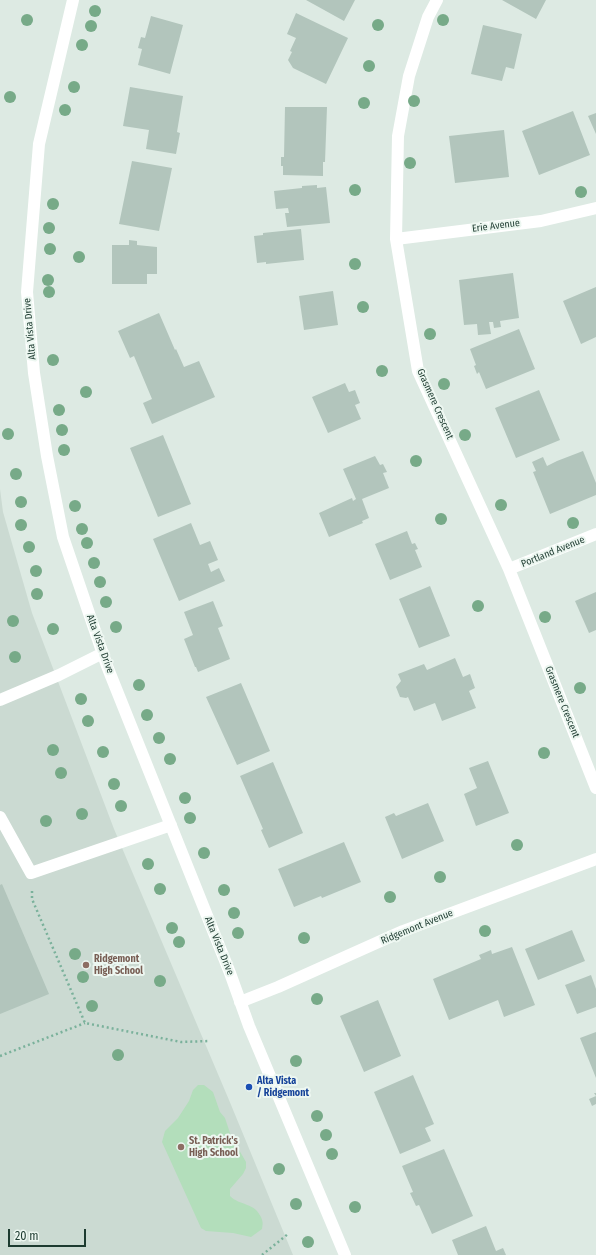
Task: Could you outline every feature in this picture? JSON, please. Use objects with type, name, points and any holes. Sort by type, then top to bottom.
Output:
[{"type":"street","name":"Alta Vista Drive","points":[[73,0],[39,144],[27,292],[35,380],[47,456],[63,537],[103,653],[230,973],[249,1026],[345,1255]]},
{"type":"street","name":"Grasmere Crescent","points":[[438,0],[428,17],[409,76],[398,136],[396,239],[418,371],[509,569],[596,788]]},
{"type":"street","name":"Erie Avenue","points":[[396,239],[541,221],[596,208]]},
{"type":"street","name":"Portland Avenue","points":[[509,569],[596,534]]},
{"type":"street","points":[[0,700],[59,675],[103,653]]},
{"type":"street","points":[[0,817],[32,873],[171,825]]},
{"type":"street","name":"Ridgemont Avenue","points":[[240,1002],[278,987],[404,931],[596,859]]},
{"type":"path","points":[[32,873],[32,899],[85,1023]]},
{"type":"path","points":[[0,1056],[85,1023],[181,1042],[210,1041]]},
{"type":"path","points":[[262,1255],[288,1234]]},
{"type":"shaded area","name":"Ridgemont High School","points":[[0,489],[3,512],[32,613],[114,829],[293,1255],[0,1255]]},
{"type":"green space","points":[[198,1085],[204,1085],[213,1092],[220,1112],[225,1118],[231,1136],[246,1162],[246,1168],[243,1174],[230,1189],[230,1196],[251,1206],[261,1217],[263,1223],[262,1229],[251,1237],[233,1233],[206,1231],[201,1228],[162,1142],[165,1131],[178,1118],[189,1101],[193,1090]]},
{"type":"building","points":[[306,0],[355,0],[344,21]]},
{"type":"building","points":[[502,0],[546,0],[536,19]]},
{"type":"building","points":[[296,13],[348,38],[326,84],[293,68],[288,60],[296,38],[287,34]]},
{"type":"building","points":[[151,16],[183,25],[170,74],[138,65],[142,49],[138,48],[141,37],[145,38]]},
{"type":"building","points":[[483,25],[522,34],[514,69],[506,67],[502,81],[471,74]]},
{"type":"building","points":[[130,87],[183,96],[177,132],[180,133],[176,154],[146,149],[149,130],[123,126]]},
{"type":"building","points":[[285,107],[327,107],[323,176],[283,175],[281,157],[284,157]]},
{"type":"building","points":[[573,111],[590,155],[539,175],[522,131]]},
{"type":"building","points":[[596,113],[596,134],[588,116]]},
{"type":"building","points":[[504,130],[509,177],[455,183],[449,136]]},
{"type":"building","points":[[132,161],[172,168],[159,231],[119,224]]},
{"type":"building","points":[[317,185],[317,188],[326,187],[330,223],[287,227],[285,213],[289,213],[288,208],[276,209],[274,191]]},
{"type":"building","points":[[301,229],[304,260],[266,264],[266,262],[257,263],[254,236],[263,235],[263,233]]},
{"type":"building","points":[[129,240],[137,241],[137,245],[157,247],[157,274],[147,274],[147,284],[112,284],[112,245],[129,245]]},
{"type":"building","points":[[513,273],[519,318],[500,321],[501,327],[494,328],[493,322],[489,322],[491,334],[478,335],[477,324],[464,325],[459,280]]},
{"type":"building","points":[[596,287],[596,337],[581,344],[563,301]]},
{"type":"building","points":[[333,291],[338,325],[304,330],[299,296]]},
{"type":"building","points":[[159,313],[184,367],[199,361],[215,397],[152,424],[143,403],[152,399],[134,356],[130,358],[118,331]]},
{"type":"building","points":[[519,329],[535,369],[486,389],[479,372],[477,374],[474,366],[476,365],[470,349]]},
{"type":"building","points":[[345,383],[349,392],[355,390],[360,403],[355,405],[361,419],[328,433],[312,397]]},
{"type":"building","points":[[539,390],[560,440],[516,458],[495,408]]},
{"type":"building","points":[[163,435],[191,504],[158,517],[130,448]]},
{"type":"building","points":[[583,451],[596,483],[596,495],[550,514],[533,472],[536,471],[532,462],[543,457],[547,466]]},
{"type":"building","points":[[375,456],[380,465],[383,464],[387,472],[383,473],[389,488],[362,499],[369,518],[362,521],[363,523],[329,537],[319,513],[352,498],[353,501],[356,499],[343,469]]},
{"type":"building","points":[[191,523],[200,545],[210,541],[218,560],[208,564],[211,572],[219,568],[225,581],[179,601],[153,539]]},
{"type":"building","points":[[407,531],[412,544],[415,543],[418,549],[415,550],[422,567],[390,580],[375,544]]},
{"type":"building","points":[[430,586],[450,636],[419,648],[399,599]]},
{"type":"building","points":[[596,592],[596,630],[589,633],[575,601]]},
{"type":"building","points":[[213,601],[223,626],[218,628],[230,659],[198,672],[184,639],[193,635],[184,612]]},
{"type":"building","points":[[455,658],[463,677],[470,674],[475,688],[469,691],[476,708],[442,721],[435,703],[414,711],[408,697],[400,697],[396,687],[401,681],[398,674],[424,664],[427,670]]},
{"type":"building","points":[[241,683],[270,751],[237,765],[206,697]]},
{"type":"building","points":[[488,761],[509,813],[476,826],[464,794],[477,788],[469,768]]},
{"type":"building","points":[[273,762],[303,833],[269,848],[261,830],[263,829],[240,776]]},
{"type":"building","points":[[428,803],[444,841],[402,859],[385,817],[394,813],[396,816]]},
{"type":"building","points":[[344,842],[361,882],[322,898],[321,896],[294,907],[278,869]]},
{"type":"building","points":[[2,884],[49,994],[0,1014],[0,885]]},
{"type":"building","points":[[572,930],[585,961],[538,980],[525,949]]},
{"type":"building","points":[[512,947],[535,1005],[504,1017],[498,1000],[449,1020],[433,979],[481,959],[479,955],[491,950],[492,954]]},
{"type":"building","points":[[591,975],[596,989],[596,1007],[577,1014],[565,985]]},
{"type":"building","points":[[378,1000],[401,1056],[364,1072],[340,1016]]},
{"type":"building","points":[[596,1032],[596,1078],[580,1038]]},
{"type":"building","points":[[413,1075],[434,1124],[425,1128],[431,1141],[400,1154],[374,1092]]},
{"type":"building","points":[[596,1096],[596,1104],[592,1106],[589,1099]]},
{"type":"building","points":[[444,1149],[473,1216],[432,1234],[419,1205],[416,1206],[410,1193],[413,1192],[402,1166]]},
{"type":"building","points":[[486,1226],[496,1251],[503,1248],[506,1255],[458,1255],[452,1240]]},
{"type":"place","name":"Ridgemont High School","points":[[86,965]]},
{"type":"place","name":"Alta Vista / Ridgemont","points":[[249,1087]]},
{"type":"place","name":"St. Patrick's High School","points":[[181,1147]]}]
